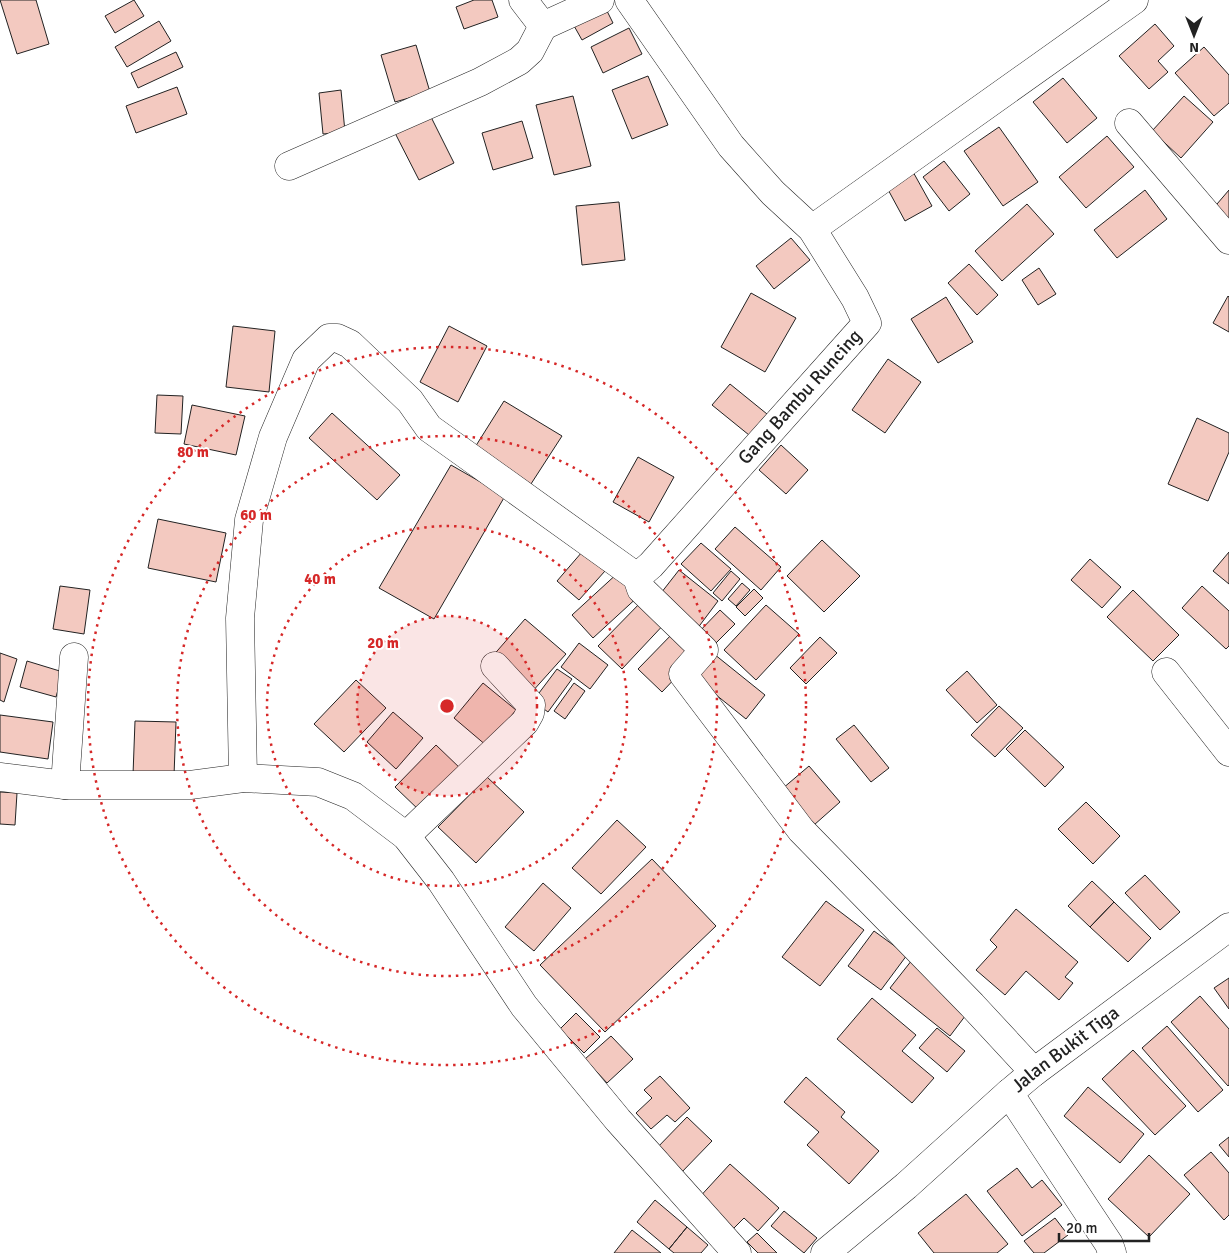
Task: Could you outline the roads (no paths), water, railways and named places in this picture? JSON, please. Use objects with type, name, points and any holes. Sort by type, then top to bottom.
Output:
[{"type":"street","points":[[523,0],[543,26]]},
{"type":"street","points":[[289,166],[480,82],[519,61],[530,51],[543,26],[600,0]]},
{"type":"street","name":"Gang Bambu Runcing","points":[[629,0],[732,146],[773,193],[812,229],[855,298],[866,322],[651,565],[637,577]]},
{"type":"street","points":[[812,229],[1134,0]]},
{"type":"street","points":[[1129,123],[1229,240]]},
{"type":"street","points":[[243,778],[240,618],[249,520],[273,437],[306,360],[329,338],[337,338],[350,344],[410,401],[429,428],[637,577],[641,589],[704,650],[684,674],[801,830],[1034,1072]]},
{"type":"street","points":[[65,785],[74,657]]},
{"type":"street","points":[[406,836],[525,722],[530,713],[531,705],[495,666]]},
{"type":"street","points":[[1166,672],[1229,752]]},
{"type":"street","points":[[0,777],[65,785],[190,785],[243,778],[318,782],[353,796],[406,836],[441,880],[524,1006],[618,1120],[737,1253]]},
{"type":"street","name":"Jalan Bukit Tiga","points":[[1112,1253],[1109,1244],[1009,1093],[1034,1072],[1229,927]]},
{"type":"street","points":[[825,1253],[906,1186],[1009,1093]]}]
